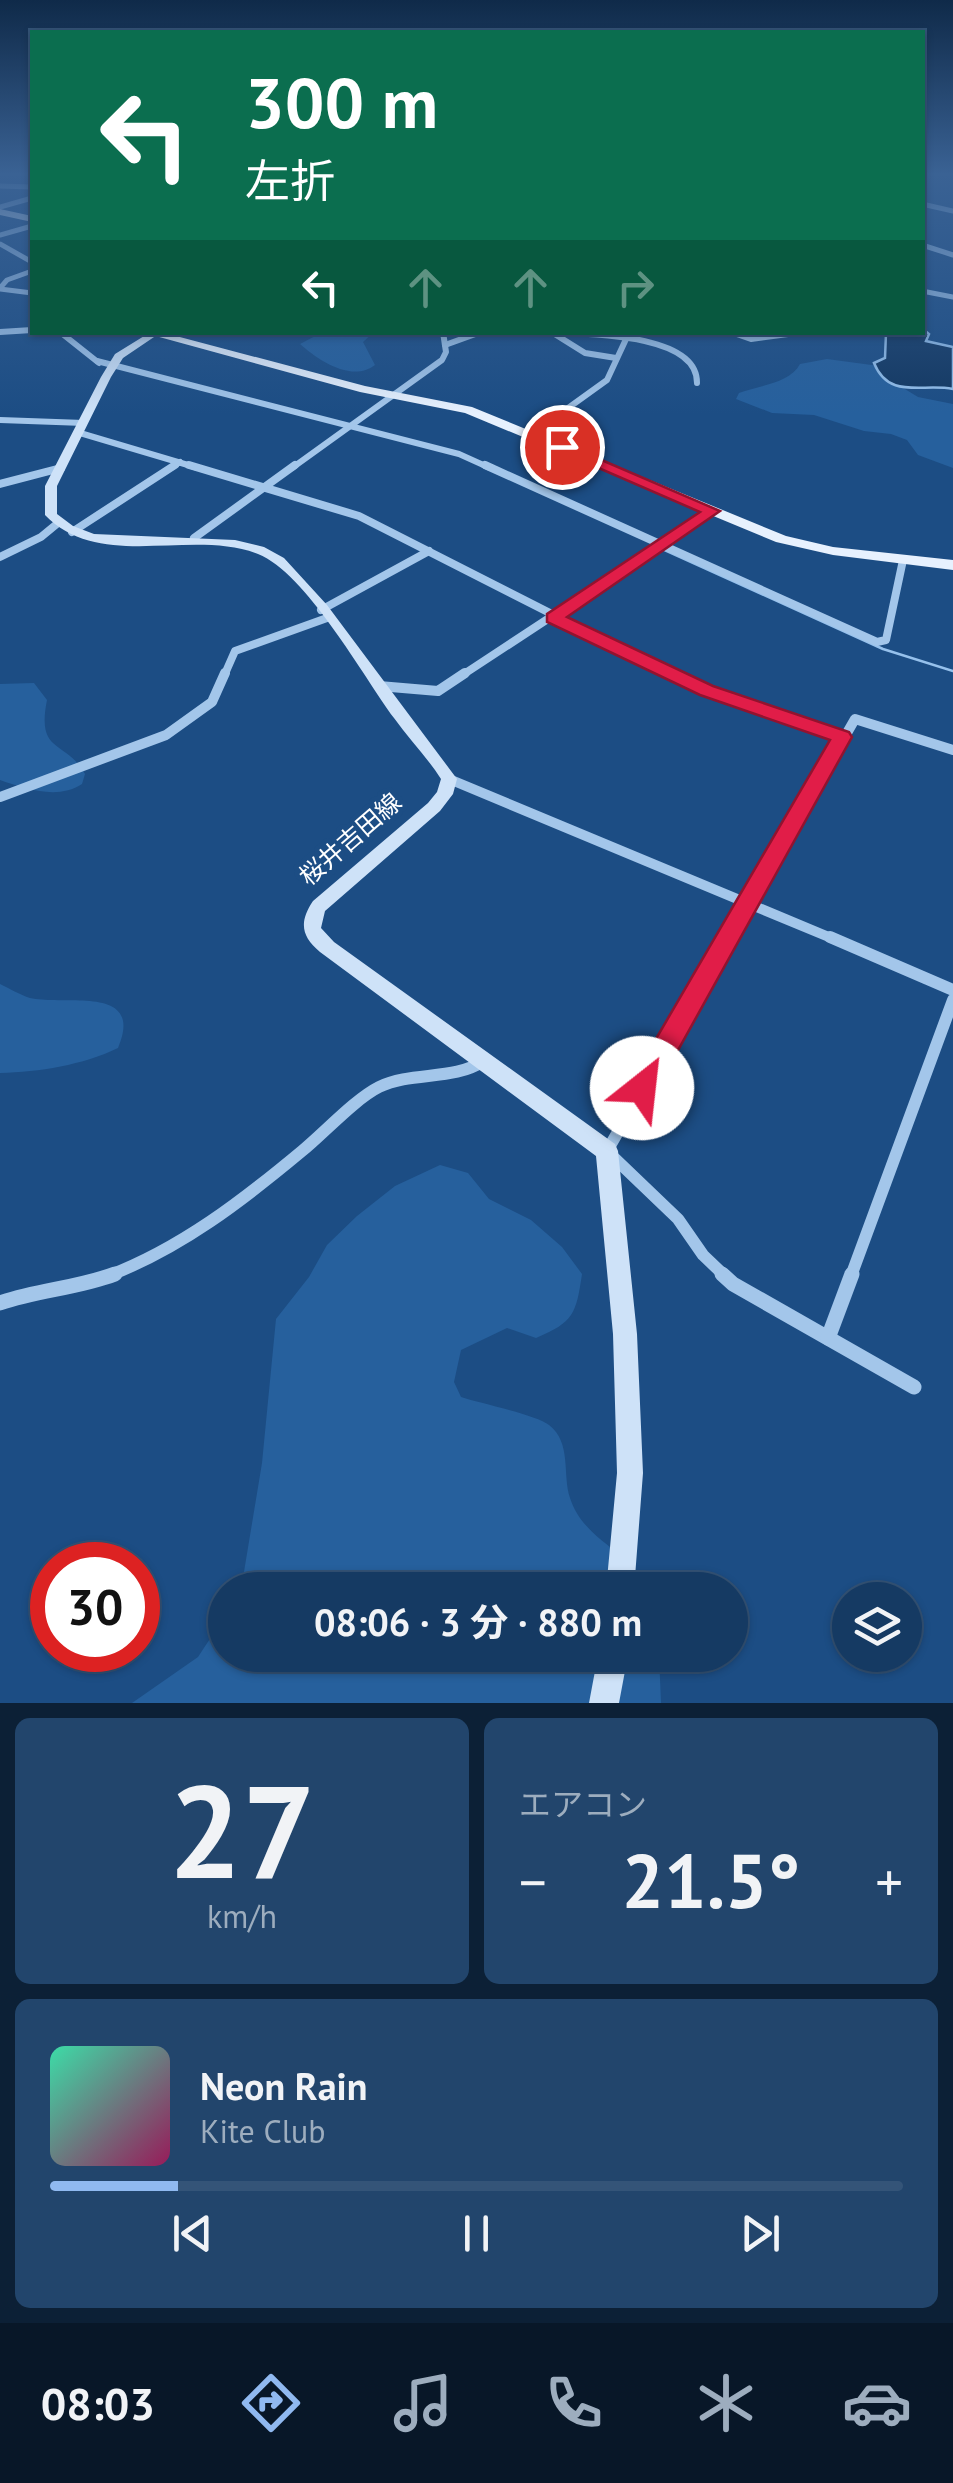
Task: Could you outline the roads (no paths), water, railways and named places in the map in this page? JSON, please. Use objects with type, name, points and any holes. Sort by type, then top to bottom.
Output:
[{"type":"main road","points":[[153,335],[126,351],[106,377],[48,498],[58,523],[72,532],[126,540],[194,538],[238,544],[272,556],[296,575],[448,779]]},
{"type":"main road","points":[[159,335],[392,396],[457,407],[797,544],[953,565]]},
{"type":"main road","name":"桜井吉田線","points":[[448,779],[445,794],[434,808],[319,906],[311,916],[314,937],[606,1151]]},
{"type":"main road","points":[[606,1151],[625,1334],[628,1410],[630,1473],[622,1572]]},
{"type":"main road","points":[[604,1703],[610,1672]]},
{"type":"street","points":[[0,288],[7,280],[30,272]]},
{"type":"street","points":[[0,288],[30,293]]},
{"type":"street","points":[[925,294],[953,298]]},
{"type":"street","points":[[0,332],[30,330]]},
{"type":"street","points":[[64,335],[97,361],[106,377]]},
{"type":"street","points":[[194,538],[442,360],[444,335]]},
{"type":"street","points":[[445,345],[473,335]]},
{"type":"street","points":[[555,335],[585,353],[616,358]]},
{"type":"street","points":[[590,335],[627,337],[687,355],[698,374],[697,383]]},
{"type":"street","points":[[741,335],[755,339],[782,335]]},
{"type":"street","points":[[532,434],[594,392],[612,374],[627,337]]},
{"type":"street","points":[[97,361],[115,362],[459,454],[877,642],[886,640],[903,560]]},
{"type":"street","points":[[0,420],[82,428],[359,516],[554,618],[706,691],[842,737]]},
{"type":"street","points":[[72,532],[180,462]]},
{"type":"street","points":[[0,484],[61,468]]},
{"type":"street","points":[[379,686],[438,691],[712,511]]},
{"type":"street","points":[[0,557],[19,550],[58,523]]},
{"type":"street","points":[[0,797],[166,735],[212,702],[236,652],[324,614],[428,550]]},
{"type":"street","points":[[914,1387],[733,1284],[703,1256],[660,1200],[606,1151],[855,718],[953,750]]},
{"type":"street","points":[[448,779],[748,901],[953,990]]},
{"type":"street","points":[[828,1338],[953,1000]]},
{"type":"street","points":[[0,1303],[42,1289],[96,1281],[157,1258],[252,1193],[378,1087],[416,1076],[470,1070],[484,1060]]},
{"type":"waterway","points":[[658,547],[883,649],[953,671]]}]
